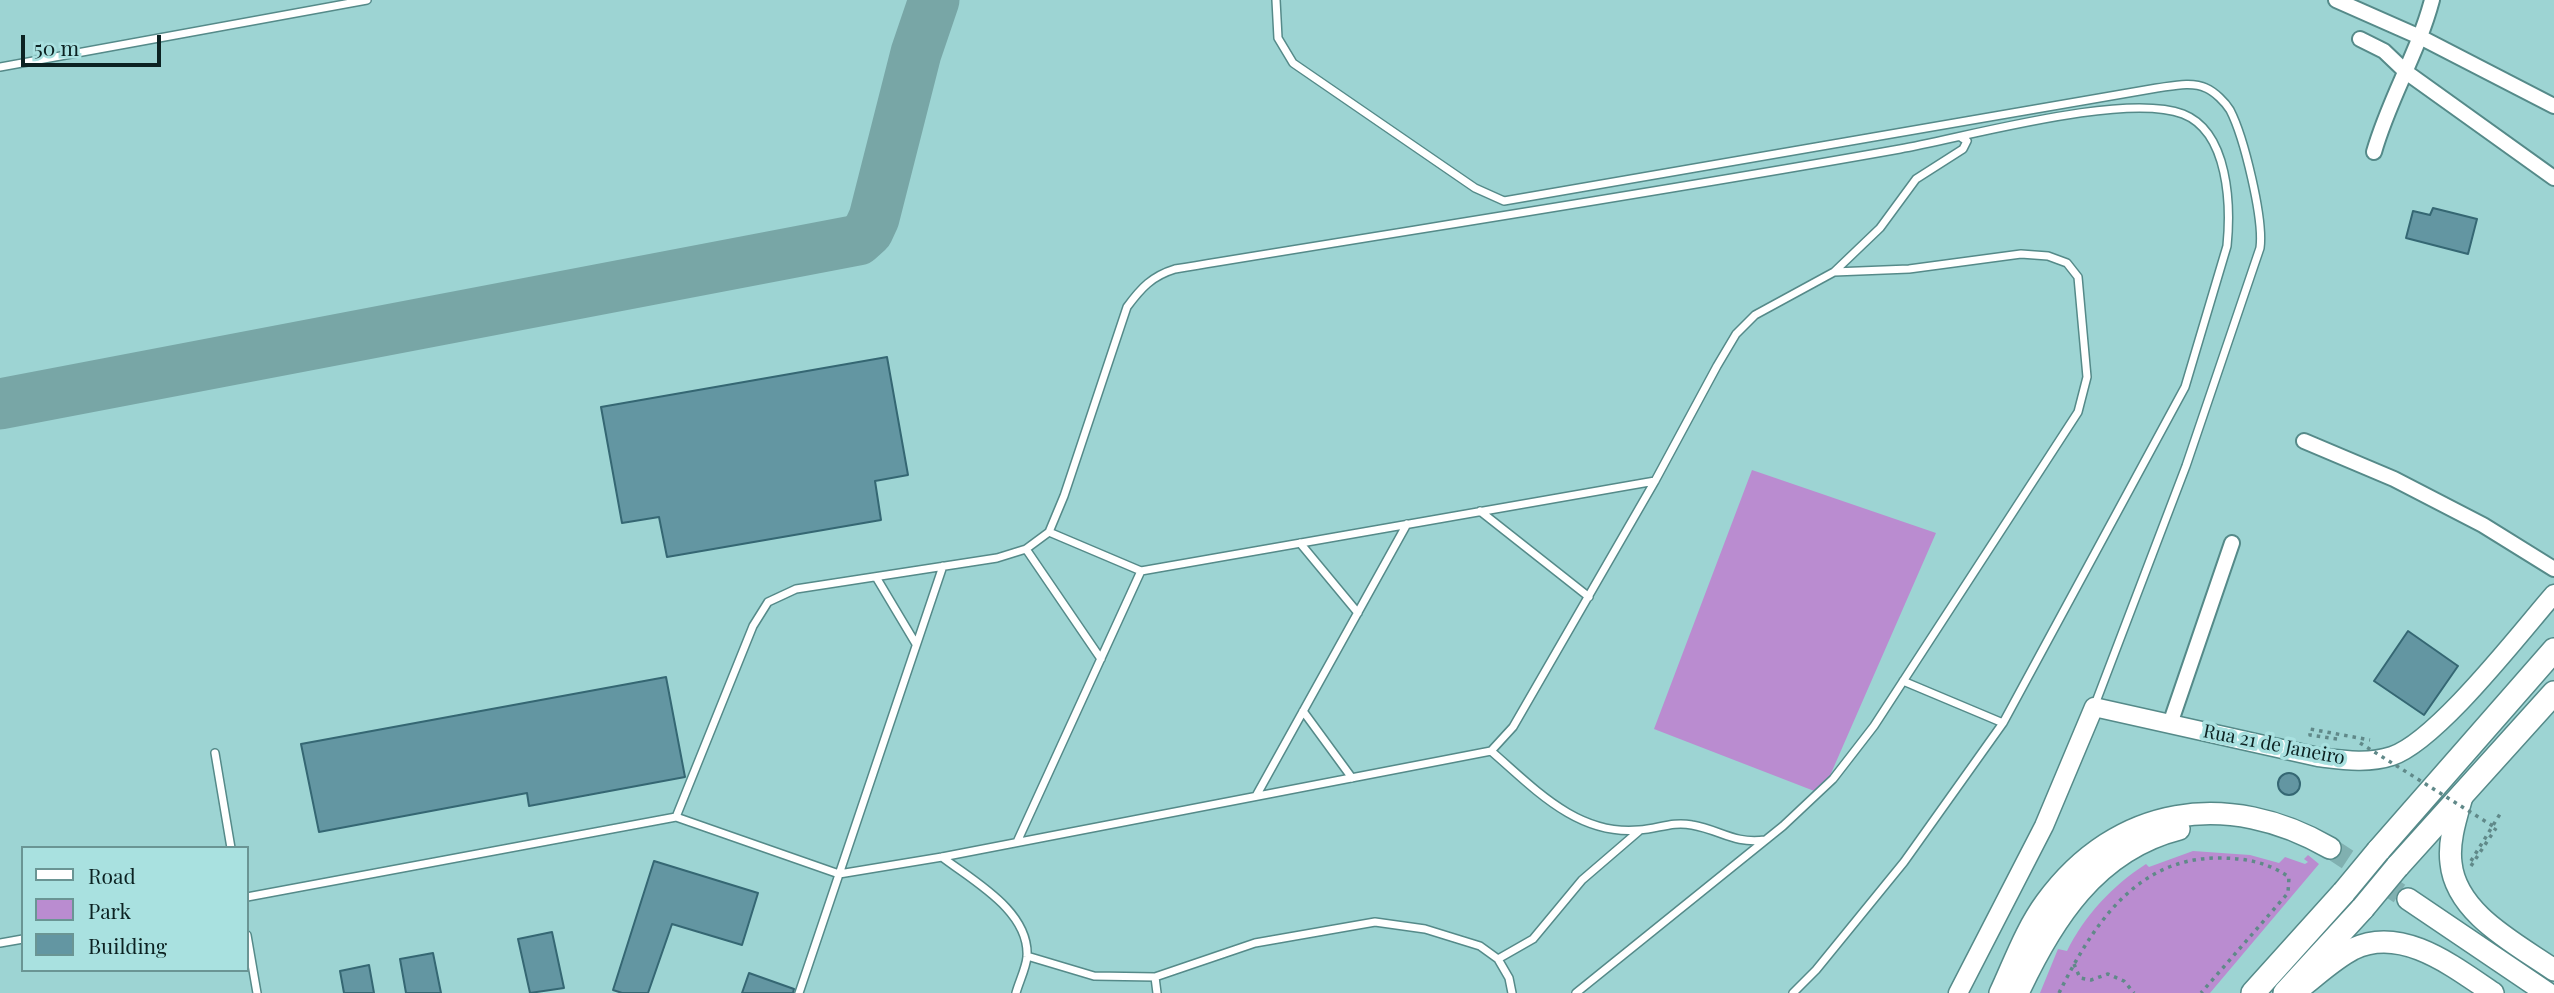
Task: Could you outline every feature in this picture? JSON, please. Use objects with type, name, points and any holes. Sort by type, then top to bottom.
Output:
[{"type":"main road","points":[[2253,993],[2554,650]]},
{"type":"main road","points":[[2285,993],[2554,693]]},
{"type":"main road","points":[[2463,793],[2451,846],[2455,881],[2478,914],[2554,970]]},
{"type":"main road","points":[[2000,993],[2046,903],[2092,855],[2115,838],[2144,824],[2175,816],[2238,814],[2282,825],[2326,853],[2256,830],[2221,824],[2198,825],[2156,836],[2115,859],[2077,892],[2035,957],[2018,993]]},
{"type":"main road","points":[[2530,993],[2405,903],[2547,993]]},
{"type":"main road","points":[[2294,993],[2353,950],[2391,942],[2431,954],[2493,993]]},
{"type":"main road","points":[[2245,993],[2272,972]]},
{"type":"street","points":[[2336,0],[2422,38],[2554,106]]},
{"type":"street","points":[[2374,152],[2390,102],[2422,38],[2432,0]]},
{"type":"street","points":[[2360,39],[2384,51],[2406,72],[2554,178]]},
{"type":"street","points":[[2304,441],[2394,479],[2483,525],[2554,569]]},
{"type":"street","points":[[2170,724],[2232,543]]},
{"type":"street","name":"Rua 21 de Janeiro","points":[[2094,707],[2318,757],[2352,761],[2395,756],[2416,744],[2447,715],[2554,594]]},
{"type":"street","points":[[1958,993],[2044,826],[2094,707]]},
{"type":"lane","points":[[0,67],[367,0]]},
{"type":"lane","points":[[1276,0],[1278,38],[1293,63],[1475,188],[1504,201],[2158,88],[2203,87],[2219,97],[2229,109],[2238,130],[2261,220],[2260,248],[2186,466],[2094,707]]},
{"type":"lane","points":[[676,817],[753,626],[768,602],[796,589],[997,558],[1026,549],[1049,532],[1065,496],[1127,307],[1144,284],[1156,275],[1175,269],[1962,138],[2071,115],[2145,107],[2166,110],[2192,119],[2213,141],[2220,160],[2228,210],[2227,246],[2185,387],[2003,723],[1904,862],[1816,970],[1793,993]]},
{"type":"lane","points":[[248,897],[676,817],[839,874],[942,857],[1491,751],[1513,727],[1590,597],[1736,334],[1755,315],[1834,272],[1880,228],[1916,179],[1962,149],[1967,141],[1962,138]]},
{"type":"lane","points":[[1576,993],[1765,840],[1833,779],[1903,681],[2078,412],[2087,377],[2078,278],[2067,263],[2048,256],[2021,254],[1909,269],[1834,272]]},
{"type":"lane","points":[[1049,532],[1141,570],[1656,481]]},
{"type":"lane","points":[[1480,511],[1590,597]]},
{"type":"lane","points":[[1256,796],[1407,524]]},
{"type":"lane","points":[[1300,543],[1357,613]]},
{"type":"lane","points":[[1026,549],[1101,659]]},
{"type":"lane","points":[[799,993],[943,566]]},
{"type":"lane","points":[[1017,842],[1141,570]]},
{"type":"lane","points":[[876,577],[916,644]]},
{"type":"lane","points":[[1903,681],[2003,723]]},
{"type":"lane","points":[[1303,711],[1352,778]]},
{"type":"lane","points":[[1491,751],[1571,816],[1602,828],[1639,830],[1667,822],[1692,825],[1734,841],[1765,840]]},
{"type":"lane","points":[[215,753],[231,846]]},
{"type":"lane","points":[[1499,959],[1533,939],[1582,880],[1639,830]]},
{"type":"lane","points":[[942,857],[1003,904],[1022,932],[1027,956],[1016,993]]},
{"type":"lane","points":[[1027,956],[1094,976],[1124,979],[1155,977],[1255,943],[1375,922],[1425,929],[1480,946],[1499,959],[1509,978],[1512,993]]},
{"type":"lane","points":[[0,943],[21,939]]},
{"type":"lane","points":[[248,941],[257,993]]},
{"type":"lane","points":[[1155,977],[1157,993]]},
{"type":"path","points":[[2370,740],[2311,729],[2310,734],[2360,743],[2496,828],[2472,867],[2469,865],[2500,814]]},
{"type":"path","points":[[2059,993],[2090,934],[2112,908],[2151,875],[2176,862],[2201,858],[2256,860],[2289,877],[2288,893],[2201,993]]},
{"type":"path","points":[[2074,962],[2080,978],[2091,980],[2108,974],[2124,981],[2134,993]]},
{"type":"green space","points":[[1752,470],[1936,533],[1822,794],[1654,729]]},
{"type":"green space","points":[[2193,851],[2250,855],[2279,863],[2285,857],[2305,864],[2308,862],[2304,859],[2308,855],[2319,864],[2210,993],[2040,993],[2058,949],[2067,951],[2082,925],[2111,892],[2146,864],[2149,867]]},
{"type":"building","points":[[2433,208],[2477,219],[2468,254],[2406,238],[2413,211],[2430,215]]},
{"type":"building","points":[[887,357],[908,475],[875,481],[881,520],[667,557],[659,517],[622,523],[601,407]]},
{"type":"building","points":[[2408,631],[2458,666],[2424,715],[2374,681]]},
{"type":"building","points":[[666,677],[685,777],[529,806],[527,793],[319,832],[301,744]]},
{"type":"building","points":[[2285,773],[2293,773],[2300,780],[2300,788],[2293,795],[2285,795],[2278,788],[2278,780]]},
{"type":"building","points":[[654,861],[758,893],[742,945],[672,924],[648,993],[622,993],[613,990]]},
{"type":"building","points":[[552,932],[564,988],[530,993],[518,939]]},
{"type":"building","points":[[433,953],[441,993],[406,993],[400,959]]},
{"type":"building","points":[[369,965],[374,993],[344,993],[340,971]]},
{"type":"building","points":[[749,973],[794,989],[793,993],[742,993]]},
{"type":"taxiway","points":[[0,404],[858,240],[868,231],[874,218],[916,53],[934,0]]},
{"type":"tunnel","points":[[2330,848],[2408,899]]}]
